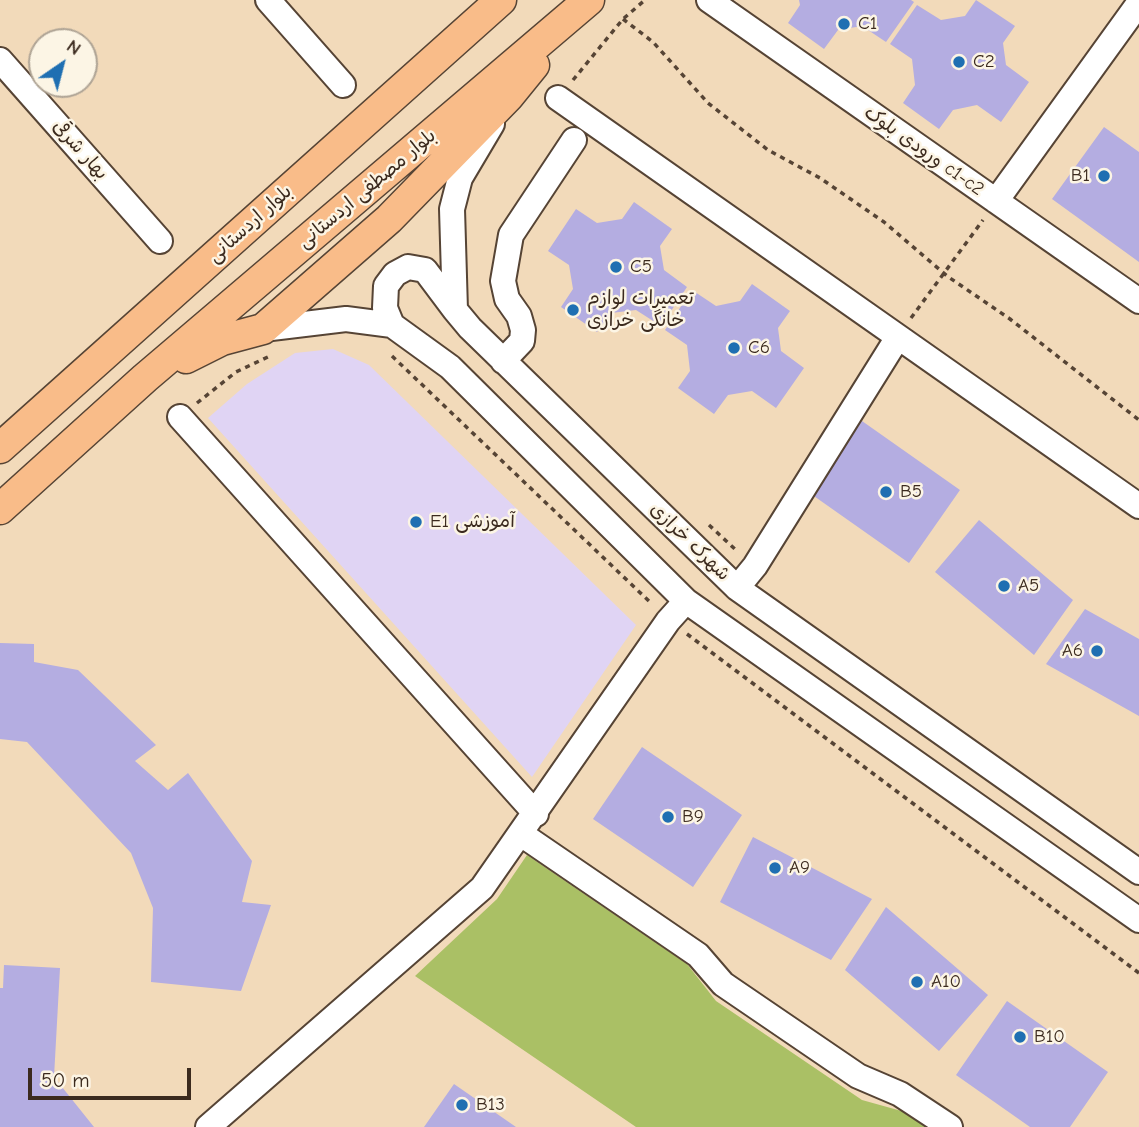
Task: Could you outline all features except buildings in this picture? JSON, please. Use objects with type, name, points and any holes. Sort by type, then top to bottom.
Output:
[{"type":"main road","name":"بلوار اردستانی","points":[[0,448],[500,0]]},
{"type":"main road","points":[[0,509],[145,378],[222,340],[263,329],[388,219],[508,97],[582,6]]},
{"type":"main road","name":"بلوار مصطفی اردستانی","points":[[145,378],[582,6]]},
{"type":"street","points":[[268,0],[343,85]]},
{"type":"street","name":"ورودی بلوک c1-c2","points":[[709,0],[1139,301]]},
{"type":"street","points":[[996,201],[1139,3]]},
{"type":"street","name":"بهار شرقی","points":[[0,60],[160,241]]},
{"type":"street","points":[[455,310],[452,209],[460,178],[508,97]]},
{"type":"street","points":[[558,98],[1139,506]]},
{"type":"street","points":[[503,360],[522,341],[523,330],[519,316],[507,299],[503,281],[511,235],[574,140]]},
{"type":"street","name":"شهرک خرازی","points":[[392,325],[385,308],[386,286],[395,274],[408,267],[425,270],[455,310],[503,360],[737,588],[1139,872]]},
{"type":"street","points":[[263,329],[346,319],[392,325],[450,367],[686,601],[1139,920]]},
{"type":"street","points":[[737,588],[755,566],[898,337]]},
{"type":"street","points":[[180,417],[536,814]]},
{"type":"street","points":[[208,1127],[482,888],[668,621],[686,601]]},
{"type":"street","points":[[521,834],[698,955],[723,984],[734,992],[858,1076],[900,1094],[950,1127]]},
{"type":"path","points":[[558,98],[623,19],[645,0]]},
{"type":"path","points":[[623,19],[653,41],[708,103],[768,150],[820,178],[884,222],[1139,420]]},
{"type":"path","points":[[898,337],[996,201]]},
{"type":"path","points":[[704,521],[755,566]]},
{"type":"shaded area","name":"E1 آموزشی","points":[[333,349],[369,365],[636,625],[532,777],[208,418],[247,384],[295,353]]},
{"type":"green space","points":[[527,855],[687,964],[716,1001],[862,1100],[905,1112],[927,1127],[636,1127],[415,976],[497,899]]},
{"type":"place","name":"C1","points":[[844,24]]},
{"type":"place","name":"C2","points":[[959,62]]},
{"type":"place","name":"B1","points":[[1104,176]]},
{"type":"place","name":"C5","points":[[616,267]]},
{"type":"place","name":"تعمیرات لوازم خانگی خرازی","points":[[573,310]]},
{"type":"place","name":"C6","points":[[734,348]]},
{"type":"place","name":"B5","points":[[886,492]]},
{"type":"place","name":"E1 آموزشی","points":[[416,522]]},
{"type":"place","name":"A5","points":[[1004,586]]},
{"type":"place","name":"A6","points":[[1097,651]]},
{"type":"place","name":"B9","points":[[668,817]]},
{"type":"place","name":"A9","points":[[775,868]]},
{"type":"place","name":"A10","points":[[917,982]]},
{"type":"place","name":"B10","points":[[1020,1037]]},
{"type":"place","name":"B13","points":[[462,1105]]}]
